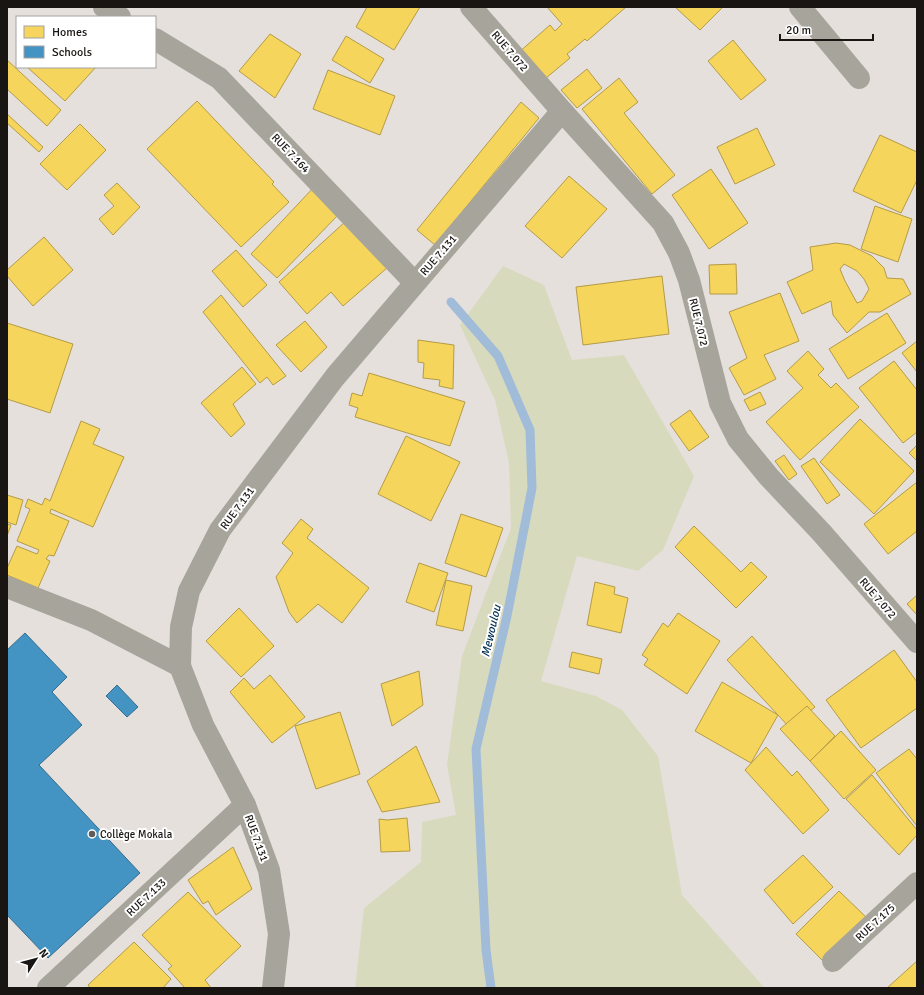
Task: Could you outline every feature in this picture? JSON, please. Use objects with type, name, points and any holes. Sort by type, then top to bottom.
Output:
[{"type":"street","points":[[104,7],[118,16]]},
{"type":"street","name":"RUE 7.072","points":[[471,7],[663,223],[679,253],[688,280],[720,403],[738,439],[769,477],[821,532],[917,642]]},
{"type":"street","points":[[800,7],[859,78]]},
{"type":"street","name":"RUE 7.164","points":[[156,40],[219,78],[414,282]]},
{"type":"street","name":"RUE 7.131","points":[[272,988],[279,934],[269,870],[245,805],[203,725],[180,666],[181,627],[189,591],[220,530],[335,377],[414,282],[562,111]]},
{"type":"street","points":[[7,587],[90,620],[180,666]]},
{"type":"street","name":"RUE 7.133","points":[[48,988],[245,805]]},
{"type":"street","name":"RUE 7.175","points":[[833,961],[917,883]]},
{"type":"green space","points":[[503,266],[544,285],[572,360],[624,355],[694,476],[663,550],[638,571],[577,556],[541,681],[596,696],[622,710],[658,756],[682,895],[765,988],[355,988],[364,908],[421,862],[422,822],[456,815],[447,765],[462,656],[511,528],[509,463],[495,400],[460,325]]},
{"type":"building: Homes","points":[[367,7],[420,7],[394,50],[356,27]]},
{"type":"building: Homes","points":[[547,7],[626,7],[587,41],[585,39],[567,54],[570,58],[546,78],[518,53],[550,25],[555,31],[562,24]]},
{"type":"building: Homes","points":[[675,7],[723,7],[700,30]]},
{"type":"building: Homes","points":[[270,34],[301,54],[275,98],[239,71]]},
{"type":"building: Homes","points":[[346,36],[384,59],[370,83],[332,60]]},
{"type":"building: Homes","points":[[733,40],[766,80],[741,100],[708,61]]},
{"type":"building: Homes","points":[[7,60],[61,110],[47,126],[7,89]]},
{"type":"building: Homes","points":[[28,68],[95,68],[65,101]]},
{"type":"building: Homes","points":[[587,69],[602,88],[577,108],[561,90]]},
{"type":"building: Homes","points":[[328,70],[395,96],[380,135],[313,109]]},
{"type":"building: Homes","points":[[619,78],[638,102],[624,113],[675,175],[652,194],[582,109]]},
{"type":"building: Homes","points":[[197,101],[274,182],[272,184],[289,202],[241,247],[147,149]]},
{"type":"building: Homes","points":[[521,102],[539,118],[435,245],[417,230]]},
{"type":"building: Homes","points":[[7,114],[43,147],[39,152],[7,123]]},
{"type":"building: Homes","points":[[80,124],[106,150],[67,190],[40,164]]},
{"type":"building: Homes","points":[[757,128],[775,165],[735,184],[717,147]]},
{"type":"building: Homes","points":[[880,135],[917,152],[917,180],[901,213],[853,191]]},
{"type":"building: Homes","points":[[711,169],[748,223],[709,249],[672,195]]},
{"type":"building: Homes","points":[[569,176],[607,209],[562,258],[525,226]]},
{"type":"building: Homes","points":[[117,183],[140,207],[113,235],[99,219],[114,206],[104,195]]},
{"type":"building: Homes","points":[[315,186],[340,213],[277,278],[251,254]]},
{"type":"building: Homes","points":[[875,206],[912,219],[898,262],[861,249]]},
{"type":"building: Homes","points":[[346,221],[387,268],[343,306],[331,292],[307,314],[279,282]]},
{"type":"building: Homes","points":[[44,237],[73,270],[33,306],[7,276],[7,270]]},
{"type":"building: Homes","points":[[836,243],[850,245],[872,256],[884,268],[887,278],[903,279],[911,294],[880,312],[869,312],[847,333],[833,315],[831,301],[802,314],[787,282],[813,270],[810,247]],"holes":[[[844,264],[857,271],[864,279],[869,289],[862,301],[857,303],[840,269]]]},
{"type":"building: Homes","points":[[236,250],[267,285],[243,307],[212,271]]},
{"type":"building: Homes","points":[[736,264],[737,294],[710,294],[709,265]]},
{"type":"building: Homes","points":[[662,276],[669,334],[583,345],[576,287]]},
{"type":"building: Homes","points":[[780,293],[799,341],[764,355],[776,379],[744,395],[729,368],[747,358],[729,312]]},
{"type":"building: Homes","points":[[221,295],[286,376],[273,385],[267,377],[260,383],[203,312]]},
{"type":"building: Homes","points":[[887,313],[906,343],[848,379],[829,349]]},
{"type":"building: Homes","points":[[305,321],[327,347],[301,372],[276,345]]},
{"type":"building: Homes","points":[[7,323],[73,344],[50,413],[7,399]]},
{"type":"building: Homes","points":[[418,340],[454,345],[453,389],[439,386],[440,380],[423,378],[424,363],[418,362]]},
{"type":"building: Homes","points":[[917,341],[917,372],[902,353]]},
{"type":"building: Homes","points":[[808,351],[824,369],[818,375],[831,388],[836,383],[859,407],[800,460],[766,422],[803,388],[787,371]]},
{"type":"building: Homes","points":[[894,361],[917,390],[917,432],[903,443],[859,388]]},
{"type":"building: Homes","points":[[242,367],[256,384],[233,404],[245,424],[231,437],[201,403]]},
{"type":"building: Homes","points":[[369,373],[465,402],[450,446],[355,417],[358,408],[349,405],[352,393],[362,396]]},
{"type":"building: Homes","points":[[760,392],[766,404],[750,411],[744,400]]},
{"type":"building: Homes","points":[[690,410],[709,437],[689,451],[670,424]]},
{"type":"building: Homes","points":[[860,419],[914,471],[874,514],[820,462]]},
{"type":"building: Homes","points":[[81,421],[100,429],[93,444],[124,457],[93,527],[51,509],[50,513],[69,521],[54,556],[49,555],[46,559],[50,561],[38,588],[7,575],[7,568],[17,546],[37,554],[39,550],[17,541],[30,509],[25,507],[28,499],[42,505],[45,498],[50,501]]},
{"type":"building: Homes","points":[[406,436],[460,462],[431,521],[378,494]]},
{"type":"building: Homes","points":[[917,445],[917,461],[909,453]]},
{"type":"building: Homes","points":[[784,455],[797,474],[789,480],[775,461]]},
{"type":"building: Homes","points":[[814,458],[840,495],[827,504],[801,466]]},
{"type":"building: Homes","points":[[917,482],[917,531],[888,554],[864,524]]},
{"type":"building: Homes","points":[[7,495],[23,500],[16,525],[7,522]]},
{"type":"building: Homes","points":[[461,514],[503,528],[486,577],[445,563]]},
{"type":"building: Homes","points":[[301,519],[313,529],[307,538],[369,588],[342,623],[318,604],[297,623],[289,612],[276,577],[293,553],[282,543]]},
{"type":"building: Homes","points":[[7,524],[11,525],[7,536]]},
{"type":"building: Homes","points":[[694,526],[741,572],[751,562],[767,577],[736,608],[675,547]]},
{"type":"building: Homes","points":[[419,563],[448,573],[434,612],[406,602]]},
{"type":"building: Homes","points":[[446,580],[472,586],[463,631],[436,625]]},
{"type":"building: Homes","points":[[595,582],[615,587],[614,594],[628,598],[621,633],[587,625]]},
{"type":"building: Homes","points":[[917,595],[917,615],[907,604]]},
{"type":"building: Homes","points":[[239,608],[274,646],[241,677],[206,641]]},
{"type":"building: Homes","points":[[678,613],[720,641],[687,694],[644,665],[648,659],[642,655],[663,623],[668,627]]},
{"type":"building: Homes","points":[[752,636],[815,707],[790,728],[727,660]]},
{"type":"building: Homes","points":[[894,650],[917,682],[917,708],[861,748],[826,700]]},
{"type":"building: Homes","points":[[572,652],[602,659],[599,674],[569,667]]},
{"type":"building: Homes","points":[[419,671],[423,705],[392,726],[381,684]]},
{"type":"building: Homes","points":[[270,675],[305,717],[272,743],[230,692],[244,678],[254,689]]},
{"type":"building: Homes","points":[[722,682],[778,715],[751,763],[695,731]]},
{"type":"building: Homes","points":[[807,706],[835,736],[810,761],[780,729]]},
{"type":"building: Homes","points":[[340,712],[360,774],[316,789],[295,726]]},
{"type":"building: Homes","points":[[841,731],[876,770],[844,799],[810,761]]},
{"type":"building: Homes","points":[[416,746],[440,802],[382,812],[367,781]]},
{"type":"building: Homes","points":[[766,747],[792,776],[797,771],[829,810],[803,834],[745,770]]},
{"type":"building: Homes","points":[[909,749],[917,759],[917,826],[876,773]]},
{"type":"building: Homes","points":[[872,775],[917,830],[917,835],[899,855],[846,799]]},
{"type":"building: Homes","points":[[407,818],[410,851],[381,852],[379,819],[387,820]]},
{"type":"building: Homes","points":[[233,847],[252,889],[216,915],[208,901],[203,904],[188,880]]},
{"type":"building: Homes","points":[[803,855],[833,887],[793,924],[764,890]]},
{"type":"building: Homes","points":[[839,891],[867,918],[823,961],[796,934]]},
{"type":"building: Homes","points":[[188,892],[241,946],[205,980],[211,988],[185,988],[168,969],[172,966],[142,935]]},
{"type":"building: Homes","points":[[134,942],[171,979],[163,988],[90,988],[88,985]]},
{"type":"building: Homes","points":[[917,961],[917,988],[887,988]]},
{"type":"building: Schools","points":[[25,633],[67,677],[52,692],[82,725],[39,765],[140,873],[48,958],[7,915],[7,650]]},
{"type":"building: Schools","points":[[117,685],[138,707],[127,717],[106,696]]},
{"type":"waterway","name":"Mewoulou","points":[[451,302],[498,356],[530,430],[532,488],[507,616],[476,749],[486,950],[491,988]]},
{"type":"place","name":"Collège Mokala","points":[[92,834]]}]
